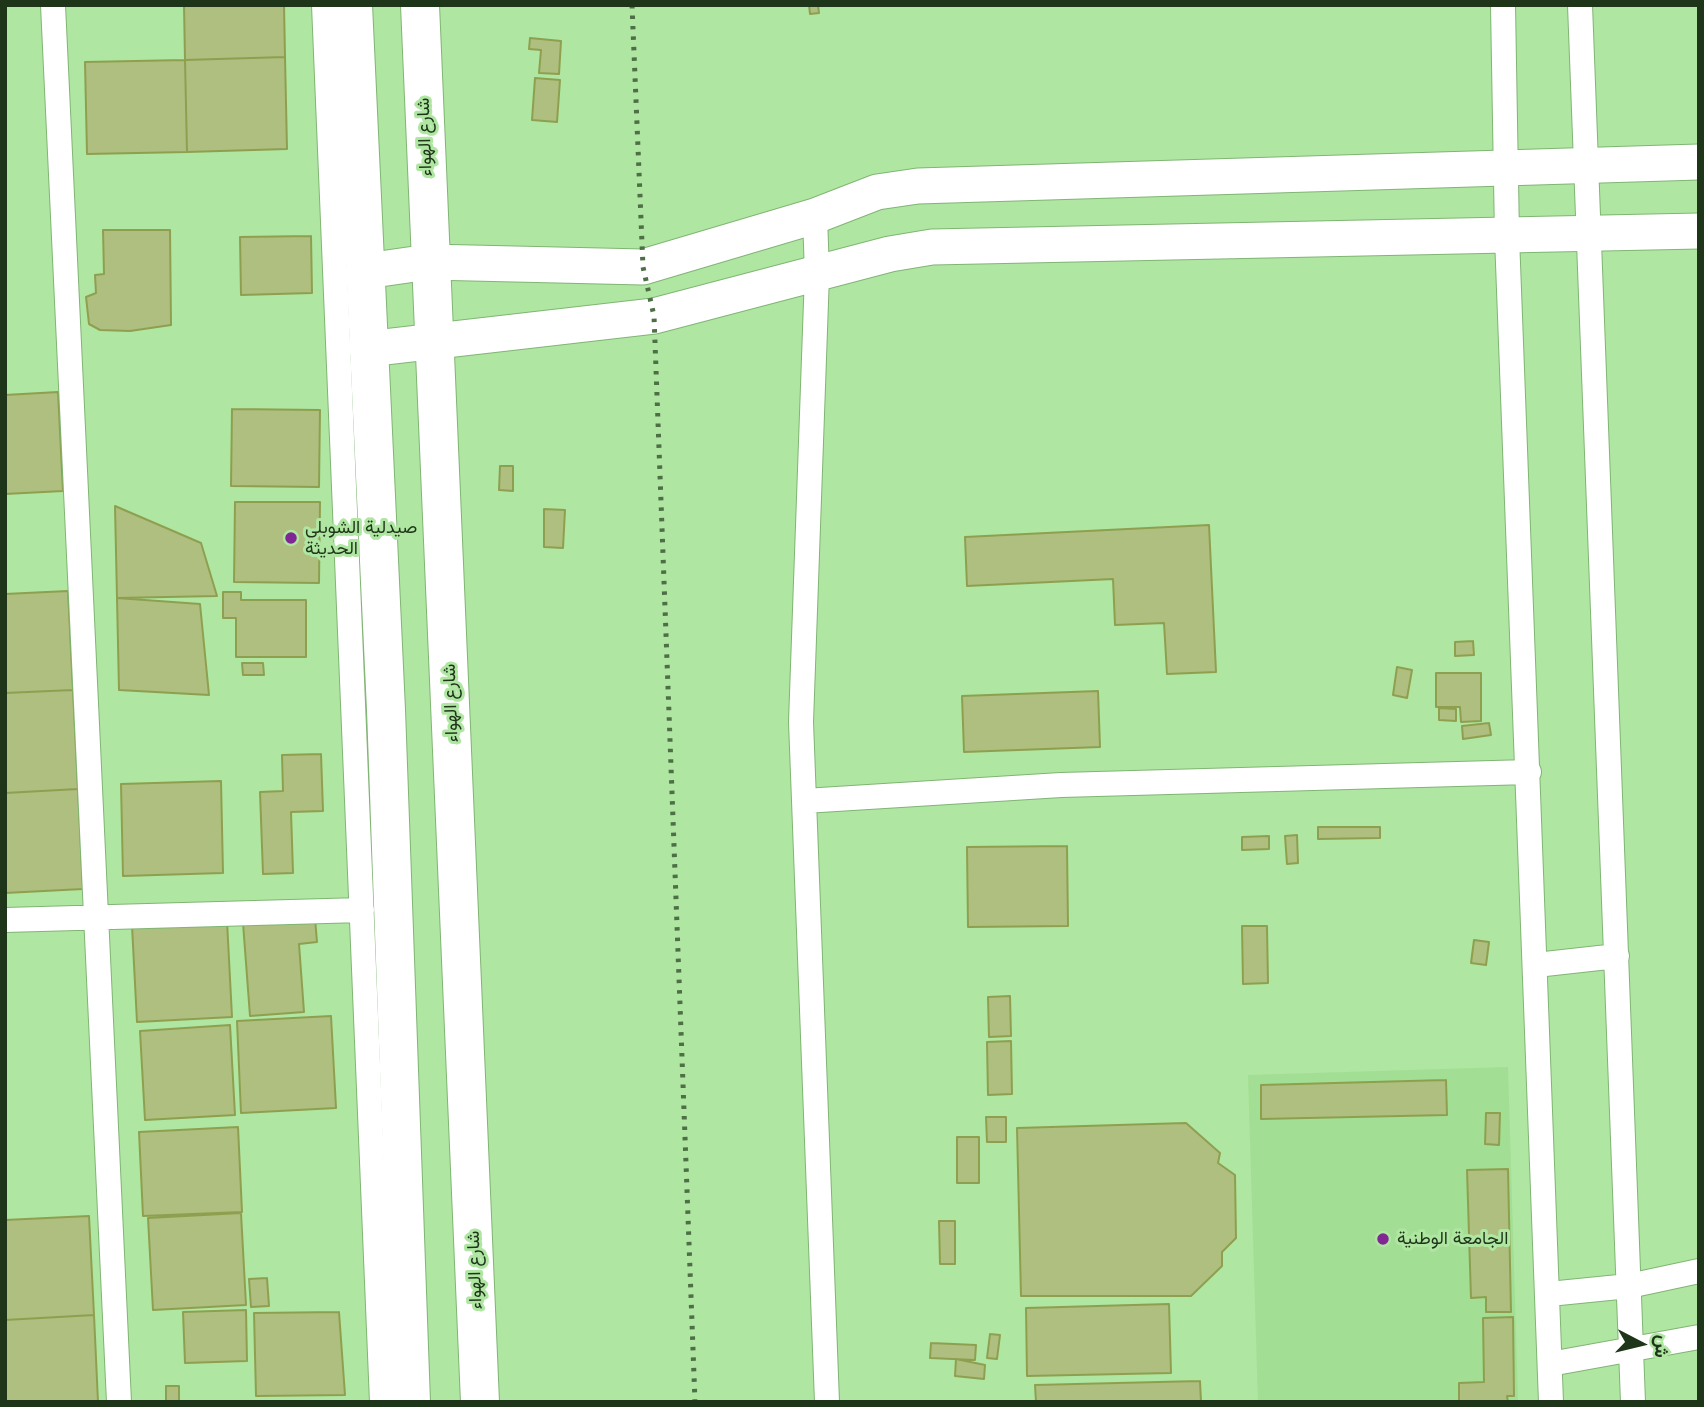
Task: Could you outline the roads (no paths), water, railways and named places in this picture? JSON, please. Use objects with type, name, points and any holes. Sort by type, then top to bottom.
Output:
[{"type":"main road","points":[[353,5],[386,710],[411,1402]]},
{"type":"main road","name":"شارع الهواء","points":[[420,5],[480,1402]]},
{"type":"street","points":[[53,5],[119,1402]]},
{"type":"street","points":[[324,5],[382,1402]]},
{"type":"street","points":[[1503,5],[1508,167],[1507,237],[1530,772],[1551,1402]]},
{"type":"street","points":[[1580,5],[1587,163],[1586,233],[1633,1402]]},
{"type":"street","points":[[366,271],[429,262],[643,267],[815,216],[877,192],[918,186],[1587,163],[1699,162]]},
{"type":"street","points":[[815,216],[817,274],[801,722],[827,1402]]},
{"type":"street","points":[[367,349],[654,316],[890,254],[932,247],[1699,231]]},
{"type":"street","points":[[804,801],[1061,785],[1530,772]]},
{"type":"street","points":[[5,920],[362,910]]},
{"type":"street","points":[[1536,965],[1617,956]]},
{"type":"street","points":[[1549,1294],[1629,1286],[1699,1271]]},
{"type":"street","points":[[1550,1364],[1699,1337]]},
{"type":"railway","points":[[632,5],[643,267],[654,316],[695,1402]]},
{"type":"place","name":"صيدلية الشوبلي الحديثة","points":[[291,538]]},
{"type":"place","name":"الجامعة الوطنية","points":[[1383,1239]]}]
